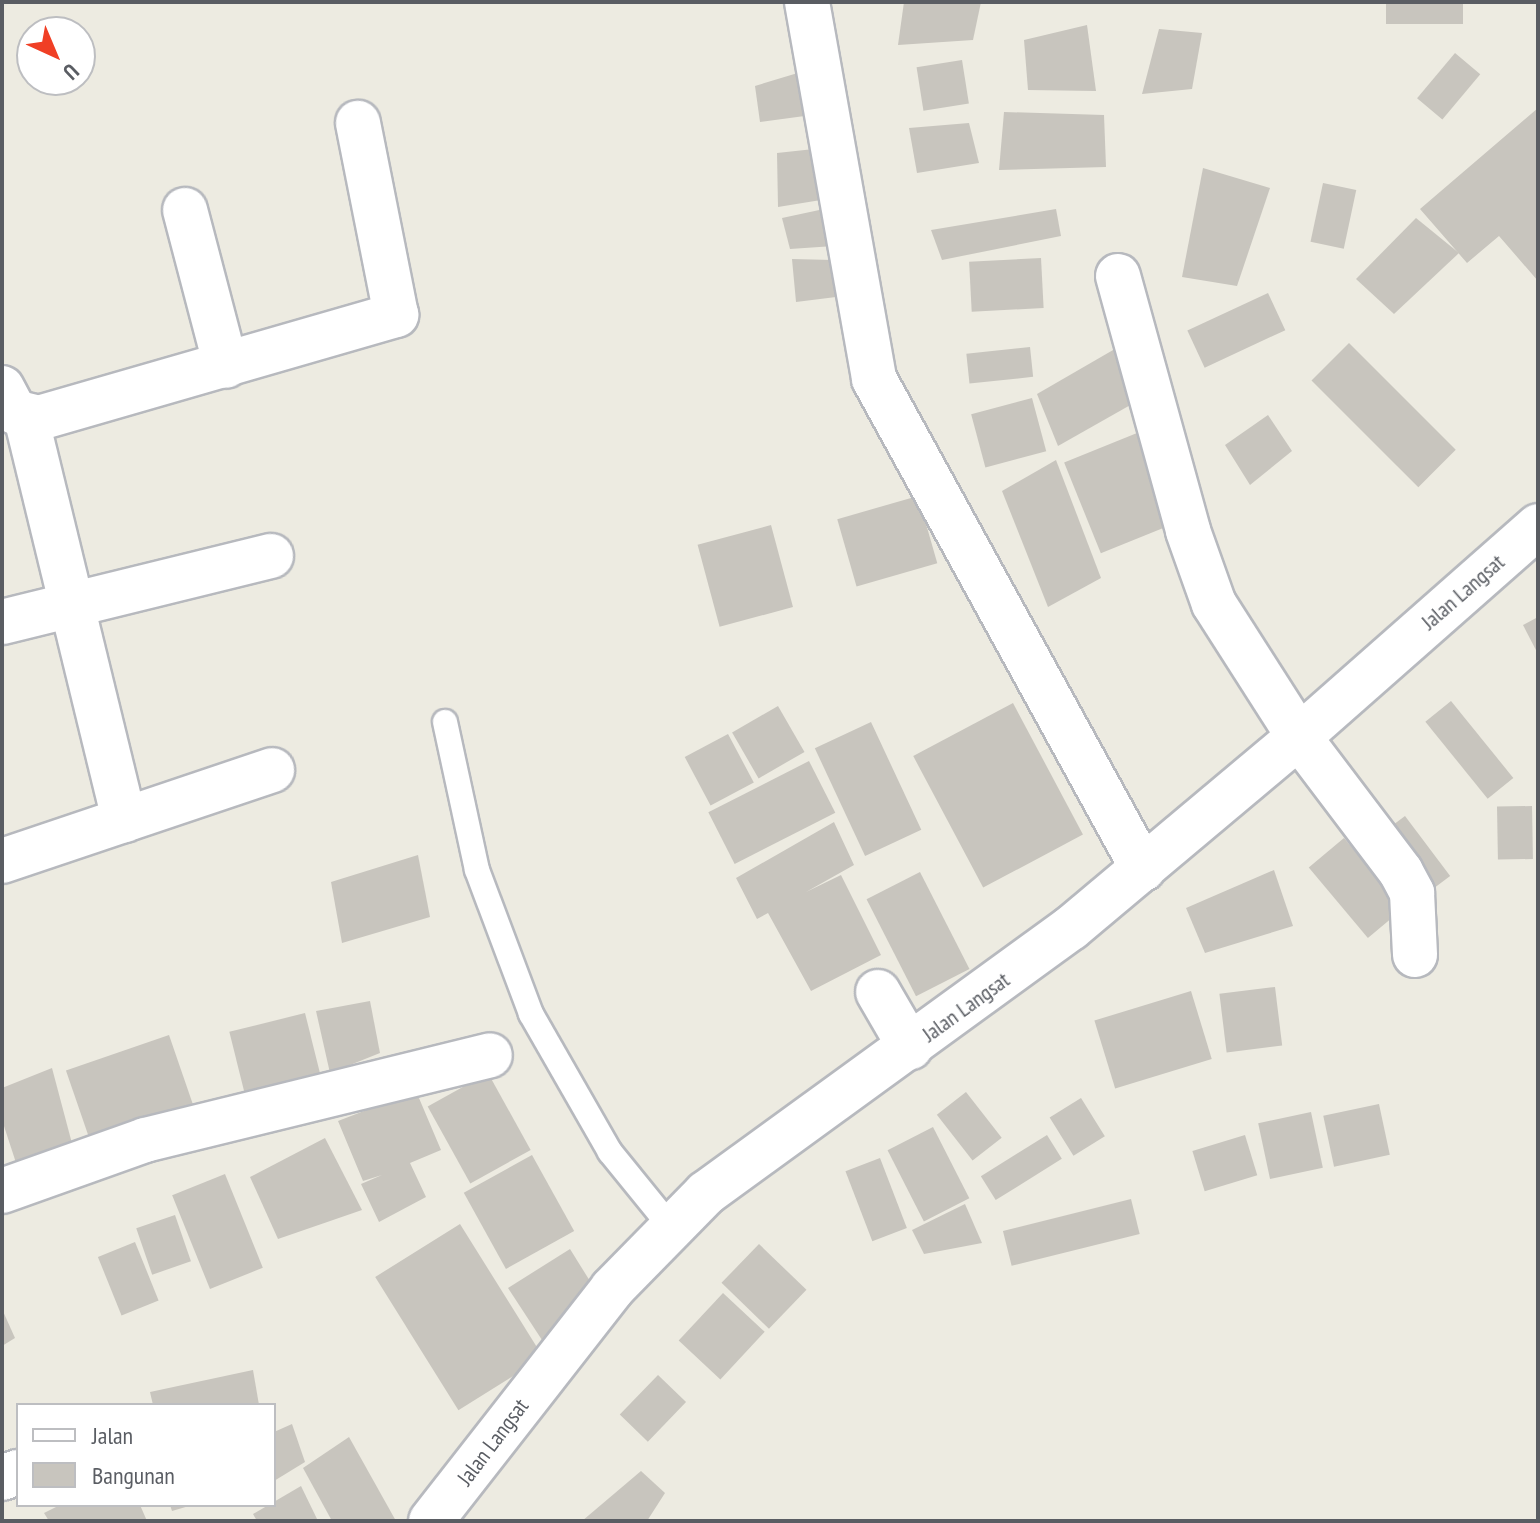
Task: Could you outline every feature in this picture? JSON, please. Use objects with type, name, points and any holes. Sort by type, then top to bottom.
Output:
[{"type":"street","points":[[807,2],[874,379],[1143,869]]},
{"type":"street","points":[[124,820],[72,605],[14,403],[76,410],[396,315],[358,123]]},
{"type":"street","points":[[185,210],[226,366]]},
{"type":"street","points":[[1118,276],[1200,569],[1214,604],[1299,737],[1401,872],[1415,908],[1415,955]]},
{"type":"street","name":"Jalan Langsat","points":[[431,1521],[612,1289],[671,1227],[747,1159],[910,1047],[1143,869],[1299,737],[1538,526]]},
{"type":"street","points":[[2,622],[271,556]]},
{"type":"street","points":[[2,861],[272,770]]},
{"type":"street","points":[[878,992],[910,1047]]},
{"type":"street","points":[[2,1191],[145,1140],[490,1055]]},
{"type":"lane","points":[[445,722],[477,870],[531,1014],[610,1152],[671,1227]]},
{"type":"building","points":[[904,2],[981,2],[973,40],[898,45]]},
{"type":"building","points":[[1386,2],[1463,2],[1463,24],[1386,24]]},
{"type":"building","points":[[1087,25],[1096,91],[1028,90],[1024,40]]},
{"type":"building","points":[[1159,29],[1202,33],[1192,89],[1142,94]]},
{"type":"building","points":[[1455,53],[1480,74],[1442,119],[1417,98]]},
{"type":"building","points":[[962,60],[969,103],[923,111],[917,67]]},
{"type":"building","points":[[801,72],[812,115],[760,122],[755,86]]},
{"type":"building","points":[[1538,108],[1538,281],[1499,236],[1467,263],[1420,209]]},
{"type":"building","points":[[1004,112],[1104,115],[1106,167],[999,170]]},
{"type":"building","points":[[969,123],[979,163],[917,173],[909,128]]},
{"type":"building","points":[[814,149],[827,199],[778,207],[777,153]]},
{"type":"building","points":[[1203,168],[1270,188],[1237,286],[1182,277]]},
{"type":"building","points":[[1323,183],[1356,190],[1344,249],[1311,242]]},
{"type":"building","points":[[824,209],[834,246],[790,249],[782,218]]},
{"type":"building","points":[[1056,209],[1061,236],[942,260],[931,230]]},
{"type":"building","points":[[1416,218],[1459,253],[1394,314],[1356,279]]},
{"type":"building","points":[[1041,258],[1044,308],[972,312],[969,262]]},
{"type":"building","points":[[792,259],[833,260],[844,296],[796,302]]},
{"type":"building","points":[[1268,293],[1285,330],[1205,368],[1187,331]]},
{"type":"building","points":[[1349,343],[1456,450],[1418,487],[1312,380]]},
{"type":"building","points":[[1120,346],[1141,399],[1058,446],[1037,394]]},
{"type":"building","points":[[1030,347],[1033,377],[969,384],[966,354]]},
{"type":"building","points":[[1032,398],[1046,451],[985,467],[971,414]]},
{"type":"building","points":[[1268,415],[1292,451],[1250,485],[1225,445]]},
{"type":"building","points":[[1142,431],[1179,522],[1101,553],[1064,462]]},
{"type":"building","points":[[1056,460],[1101,578],[1048,607],[1002,491]]},
{"type":"building","points":[[918,496],[937,563],[857,586],[837,519]]},
{"type":"building","points":[[771,525],[793,607],[720,627],[698,545]]},
{"type":"building","points":[[1538,617],[1538,654],[1523,625]]},
{"type":"building","points":[[1451,701],[1513,778],[1488,799],[1425,722]]},
{"type":"building","points":[[1013,703],[1083,835],[983,888],[913,756]]},
{"type":"building","points":[[778,706],[804,752],[759,778],[732,732]]},
{"type":"building","points":[[871,722],[921,830],[865,856],[815,748]]},
{"type":"building","points":[[728,734],[754,783],[711,806],[685,757]]},
{"type":"building","points":[[809,761],[835,813],[735,864],[708,812]]},
{"type":"building","points":[[1532,806],[1533,859],[1498,860],[1497,807]]},
{"type":"building","points":[[1405,816],[1450,876],[1424,896],[1379,836]]},
{"type":"building","points":[[834,822],[854,865],[806,892],[841,875],[881,955],[811,991],[768,913],[757,919],[736,878]]},
{"type":"building","points":[[1344,838],[1403,908],[1368,938],[1309,868]]},
{"type":"building","points":[[418,855],[430,917],[342,943],[331,882]]},
{"type":"building","points":[[1274,870],[1293,926],[1205,953],[1186,908]]},
{"type":"building","points":[[920,872],[969,969],[916,996],[867,899]]},
{"type":"building","points":[[1275,987],[1282,1046],[1227,1052],[1219,994]]},
{"type":"building","points":[[1191,991],[1212,1059],[1115,1088],[1094,1021]]},
{"type":"building","points":[[370,1001],[380,1053],[330,1073],[316,1011]]},
{"type":"building","points":[[305,1013],[320,1074],[245,1093],[229,1032]]},
{"type":"building","points":[[169,1035],[194,1108],[91,1143],[66,1070]]},
{"type":"building","points":[[52,1068],[74,1151],[20,1175],[2,1120],[2,1088]]},
{"type":"building","points":[[488,1073],[531,1150],[470,1183],[428,1106]]},
{"type":"building","points":[[416,1091],[441,1150],[410,1163],[426,1197],[379,1222],[361,1184],[382,1175],[363,1181],[338,1121]]},
{"type":"building","points":[[966,1092],[1002,1138],[973,1160],[937,1115]]},
{"type":"building","points":[[1081,1098],[1105,1136],[1073,1156],[1050,1118]]},
{"type":"building","points":[[1379,1104],[1390,1155],[1334,1167],[1323,1116]]},
{"type":"building","points":[[1311,1112],[1323,1168],[1270,1179],[1258,1123]]},
{"type":"building","points":[[933,1127],[969,1198],[924,1221],[888,1150]]},
{"type":"building","points":[[1047,1135],[1062,1159],[996,1200],[981,1176]]},
{"type":"building","points":[[1245,1135],[1257,1175],[1205,1191],[1192,1151]]},
{"type":"building","points":[[325,1138],[362,1210],[278,1239],[250,1177]]},
{"type":"building","points":[[532,1155],[574,1231],[506,1269],[464,1193]]},
{"type":"building","points":[[880,1158],[907,1228],[872,1241],[845,1171]]},
{"type":"building","points":[[225,1174],[263,1268],[210,1289],[172,1195]]},
{"type":"building","points":[[1131,1199],[1140,1234],[1012,1266],[1003,1231]]},
{"type":"building","points":[[965,1204],[982,1243],[924,1254],[912,1230]]},
{"type":"building","points":[[175,1215],[191,1261],[152,1275],[136,1228]]},
{"type":"building","points":[[460,1224],[543,1357],[458,1410],[375,1277]]},
{"type":"building","points":[[135,1242],[159,1300],[122,1315],[98,1257]]},
{"type":"building","points":[[759,1244],[806,1290],[769,1329],[721,1283]]},
{"type":"building","points":[[570,1249],[598,1294],[542,1340],[508,1288]]},
{"type":"building","points":[[723,1293],[765,1332],[720,1379],[679,1341]]},
{"type":"building","points":[[2,1309],[15,1338],[2,1346]]},
{"type":"building","points":[[253,1370],[259,1403],[153,1403],[150,1392]]},
{"type":"building","points":[[658,1375],[686,1402],[648,1442],[620,1415]]},
{"type":"building","points":[[292,1424],[305,1462],[276,1480],[276,1431]]},
{"type":"building","points":[[349,1437],[396,1521],[332,1521],[303,1468]]},
{"type":"building","points":[[641,1471],[665,1493],[647,1521],[582,1521]]},
{"type":"building","points":[[301,1486],[318,1521],[257,1521],[253,1514],[265,1507],[276,1507],[276,1501]]},
{"type":"building","points":[[56,1507],[141,1507],[147,1521],[49,1521],[44,1513]]}]
